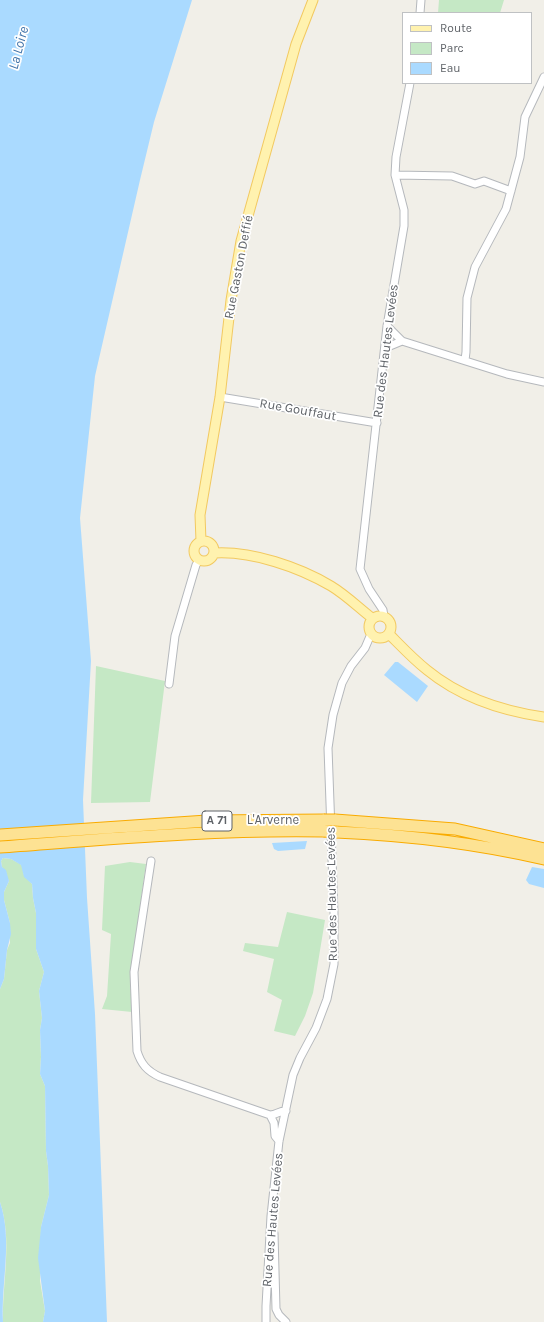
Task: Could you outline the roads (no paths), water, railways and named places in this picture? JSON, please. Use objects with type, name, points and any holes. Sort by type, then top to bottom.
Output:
[{"type":"highway","name":"L'Arverne","points":[[0,834],[227,820],[324,820],[335,826],[378,834],[449,842],[544,859]]},
{"type":"highway","name":"L'Arverne","points":[[0,847],[220,832],[324,831],[335,826],[455,829],[544,849]]},
{"type":"main road","name":"Rue Gaston Deffié","points":[[201,541],[200,515],[220,397],[230,300],[241,241],[294,51],[313,0]]},
{"type":"main road","points":[[201,541],[206,541],[214,547],[215,553],[209,561],[203,562],[195,556],[194,551],[196,545],[201,541]]},
{"type":"main road","points":[[215,553],[244,554],[275,562],[302,572],[332,586],[372,618]]},
{"type":"main road","points":[[384,616],[390,620],[391,631],[389,634],[380,638],[371,634],[369,624],[372,618],[384,616]]},
{"type":"main road","points":[[389,634],[427,670],[461,692],[484,702],[511,710],[544,717]]},
{"type":"street","points":[[420,12],[421,0]]},
{"type":"street","points":[[465,360],[467,298],[475,268],[506,209],[520,157],[525,117],[544,77]]},
{"type":"street","name":"Rue des Hautes Levées","points":[[384,616],[383,610],[369,590],[360,569],[387,326],[404,226],[404,210],[395,175],[396,157],[410,84]]},
{"type":"street","points":[[395,175],[452,176],[475,184],[484,180],[511,191]]},
{"type":"street","points":[[387,326],[402,341],[507,374],[544,382]]},
{"type":"street","points":[[385,348],[402,341]]},
{"type":"street","name":"Rue Gouffaut","points":[[220,397],[377,423]]},
{"type":"street","points":[[169,684],[175,636],[199,560]]},
{"type":"street","name":"Rue des Hautes Levées","points":[[266,1322],[271,1216],[279,1141],[296,1066],[316,1028],[328,999],[334,964],[334,913],[328,748],[333,715],[342,683],[351,666],[365,648],[371,634]]},
{"type":"street","points":[[151,861],[134,972],[138,1051],[141,1062],[148,1070],[160,1077],[270,1114],[275,1115],[283,1110],[286,1111]]},
{"type":"street","points":[[270,1114],[274,1123],[275,1136],[279,1141]]},
{"type":"street","points":[[271,1216],[273,1220],[276,1309],[284,1322]]},
{"type":"water","name":"La Loire","points":[[0,0],[192,0],[154,122],[95,376],[80,518],[91,661],[83,800],[87,898],[95,1014],[107,1322],[43,1322],[45,1311],[38,1258],[41,1227],[49,1195],[46,1151],[45,1086],[40,1074],[40,1030],[42,1018],[39,991],[44,972],[36,949],[36,913],[32,884],[24,877],[21,865],[11,859],[3,858],[1,861],[2,867],[6,870],[9,881],[4,892],[4,900],[10,923],[11,934],[7,950],[4,979],[0,989]]},
{"type":"water","points":[[395,662],[398,662],[428,686],[417,702],[384,675]]},
{"type":"water","points":[[307,841],[305,849],[278,851],[274,849],[272,843]]},
{"type":"water","points":[[532,867],[544,869],[544,888],[529,884],[526,880]]},
{"type":"water","points":[[0,1202],[6,1232],[3,1322],[0,1322]]}]
